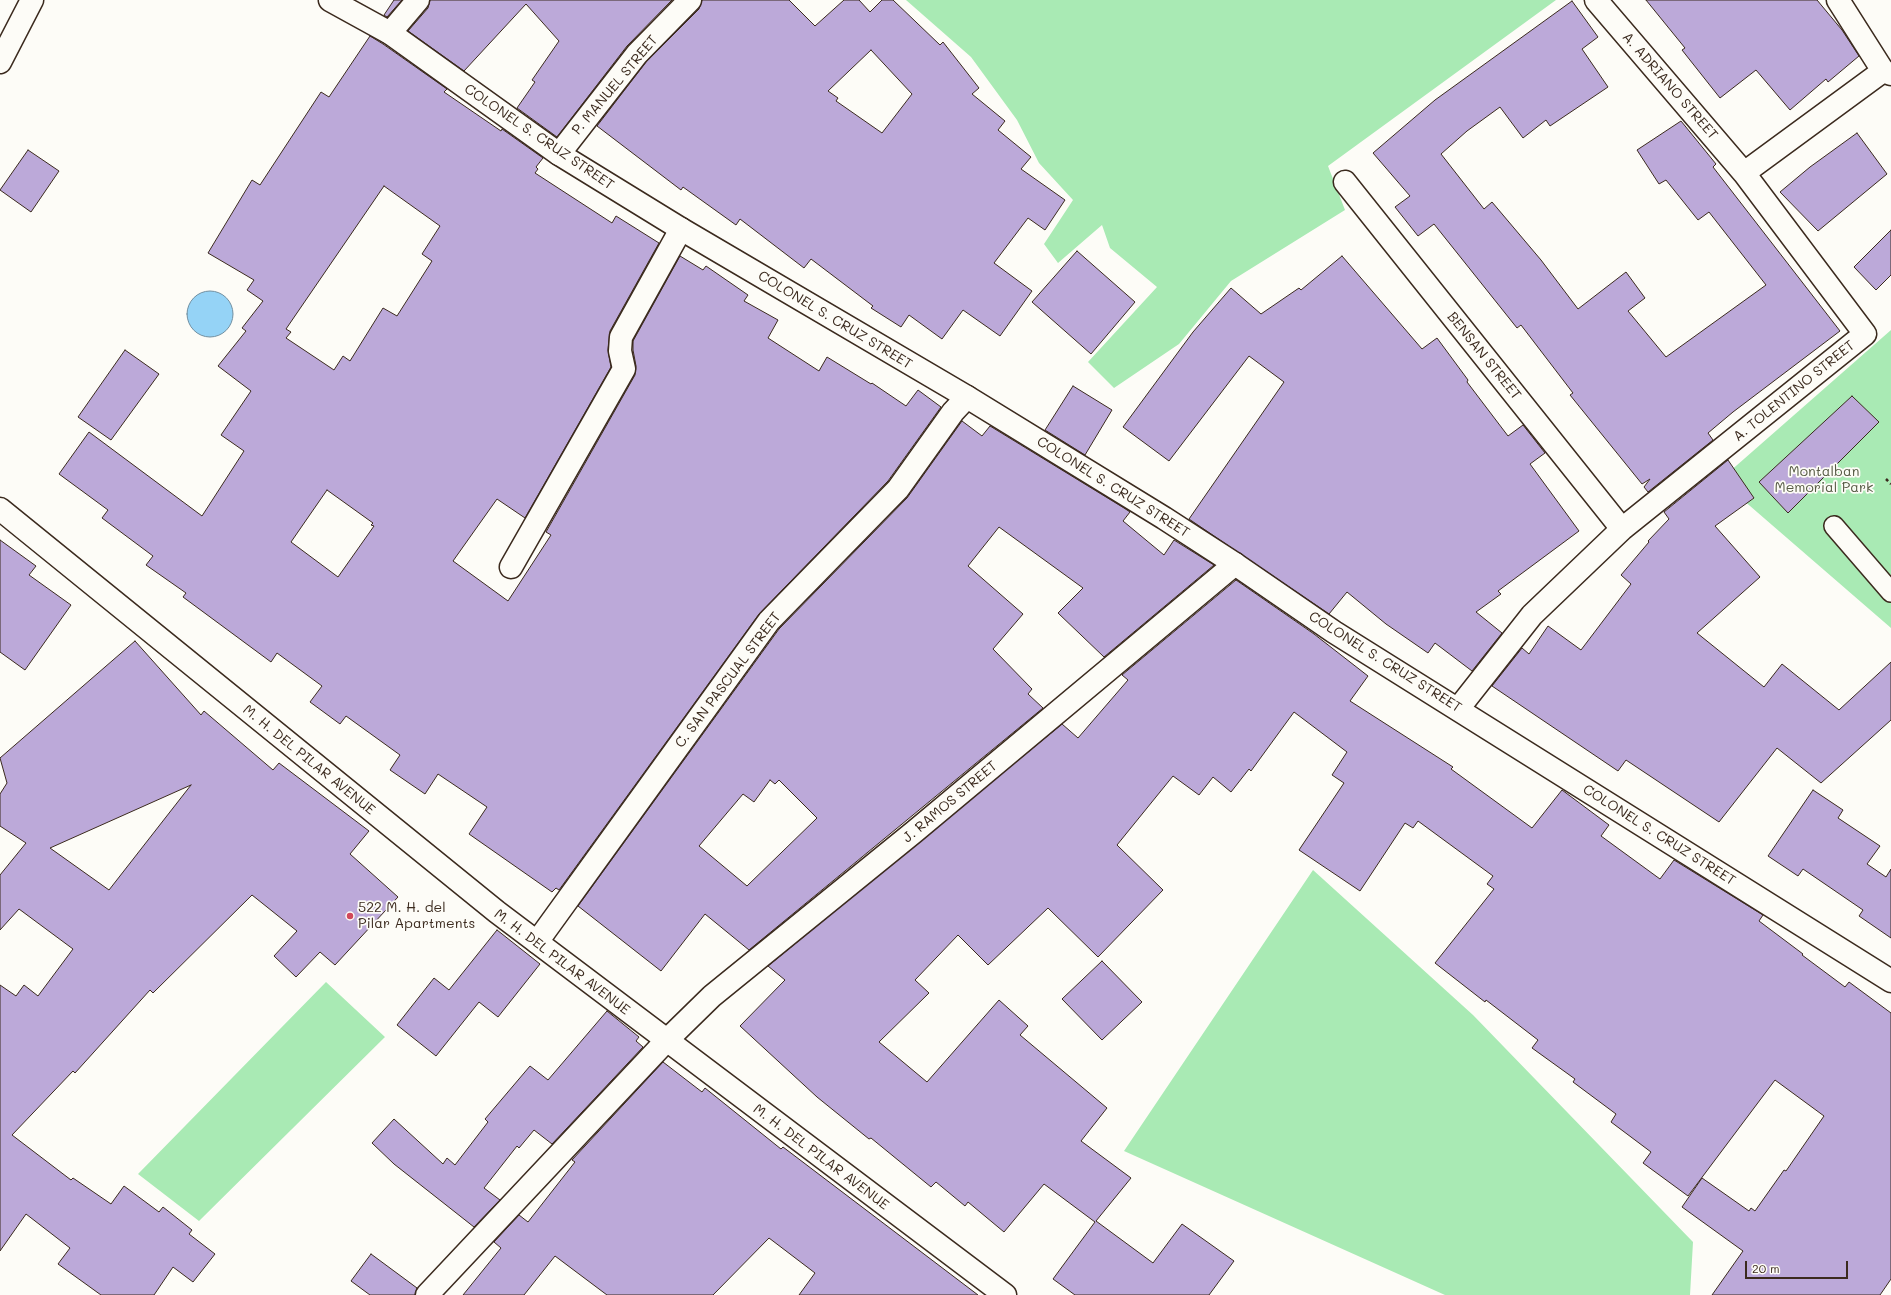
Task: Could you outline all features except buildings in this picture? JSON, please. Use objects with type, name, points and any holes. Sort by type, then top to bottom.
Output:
[{"type":"street","points":[[0,62],[32,0]]},
{"type":"street","name":"COLONEL S. CRUZ STREET","points":[[330,0],[390,33],[559,154],[681,229],[967,397],[1164,518],[1235,564],[1334,632],[1891,981]]},
{"type":"street","points":[[390,33],[418,0]]},
{"type":"street","name":"P. MANUEL STREET","points":[[559,154],[637,54],[690,0]]},
{"type":"street","name":"A. ADRIANO STREET","points":[[1596,0],[1744,173]]},
{"type":"street","points":[[1744,173],[1887,73],[1838,0]]},
{"type":"street","name":"A. TOLENTINO STREET","points":[[1458,709],[1532,615],[1622,529],[1865,334],[1744,173]]},
{"type":"street","name":"BENSAN STREET","points":[[1345,182],[1622,529]]},
{"type":"street","points":[[510,567],[624,369],[620,351],[621,337],[681,229]]},
{"type":"street","name":"C. SAN PASCUAL STREET","points":[[537,942],[769,621],[898,489],[953,412],[967,397]]},
{"type":"street","name":"M. H. DEL PILAR AVENUE","points":[[0,509],[497,912],[666,1041],[1005,1295]]},
{"type":"street","name":"J. RAMOS STREET","points":[[427,1295],[666,1041],[712,996],[914,832],[1235,564]]},
{"type":"lane","points":[[1834,526],[1891,592]]},
{"type":"path","points":[[1886,479],[1891,484]]},
{"type":"green space","points":[[906,0],[1556,0],[1328,166],[1345,210],[1231,281],[1179,344],[1114,388],[1088,362],[1157,287],[1110,248],[1102,225],[1058,263],[1044,244],[1073,200],[1039,163],[1017,120],[971,57]]},
{"type":"green space","name":"Montalban Memorial Park","points":[[1891,330],[1891,628],[1720,480]]},
{"type":"green space","points":[[1313,870],[1473,1015],[1693,1242],[1690,1295],[1445,1295],[1124,1151]]},
{"type":"green space","points":[[326,982],[385,1037],[199,1221],[138,1174]]},
{"type":"water","points":[[215,291],[227,297],[232,305],[232,323],[227,331],[219,336],[205,337],[193,331],[188,323],[187,309],[193,297],[201,292]]},
{"type":"place","name":"522 M. H. del Pilar Apartments","points":[[350,916]]}]
